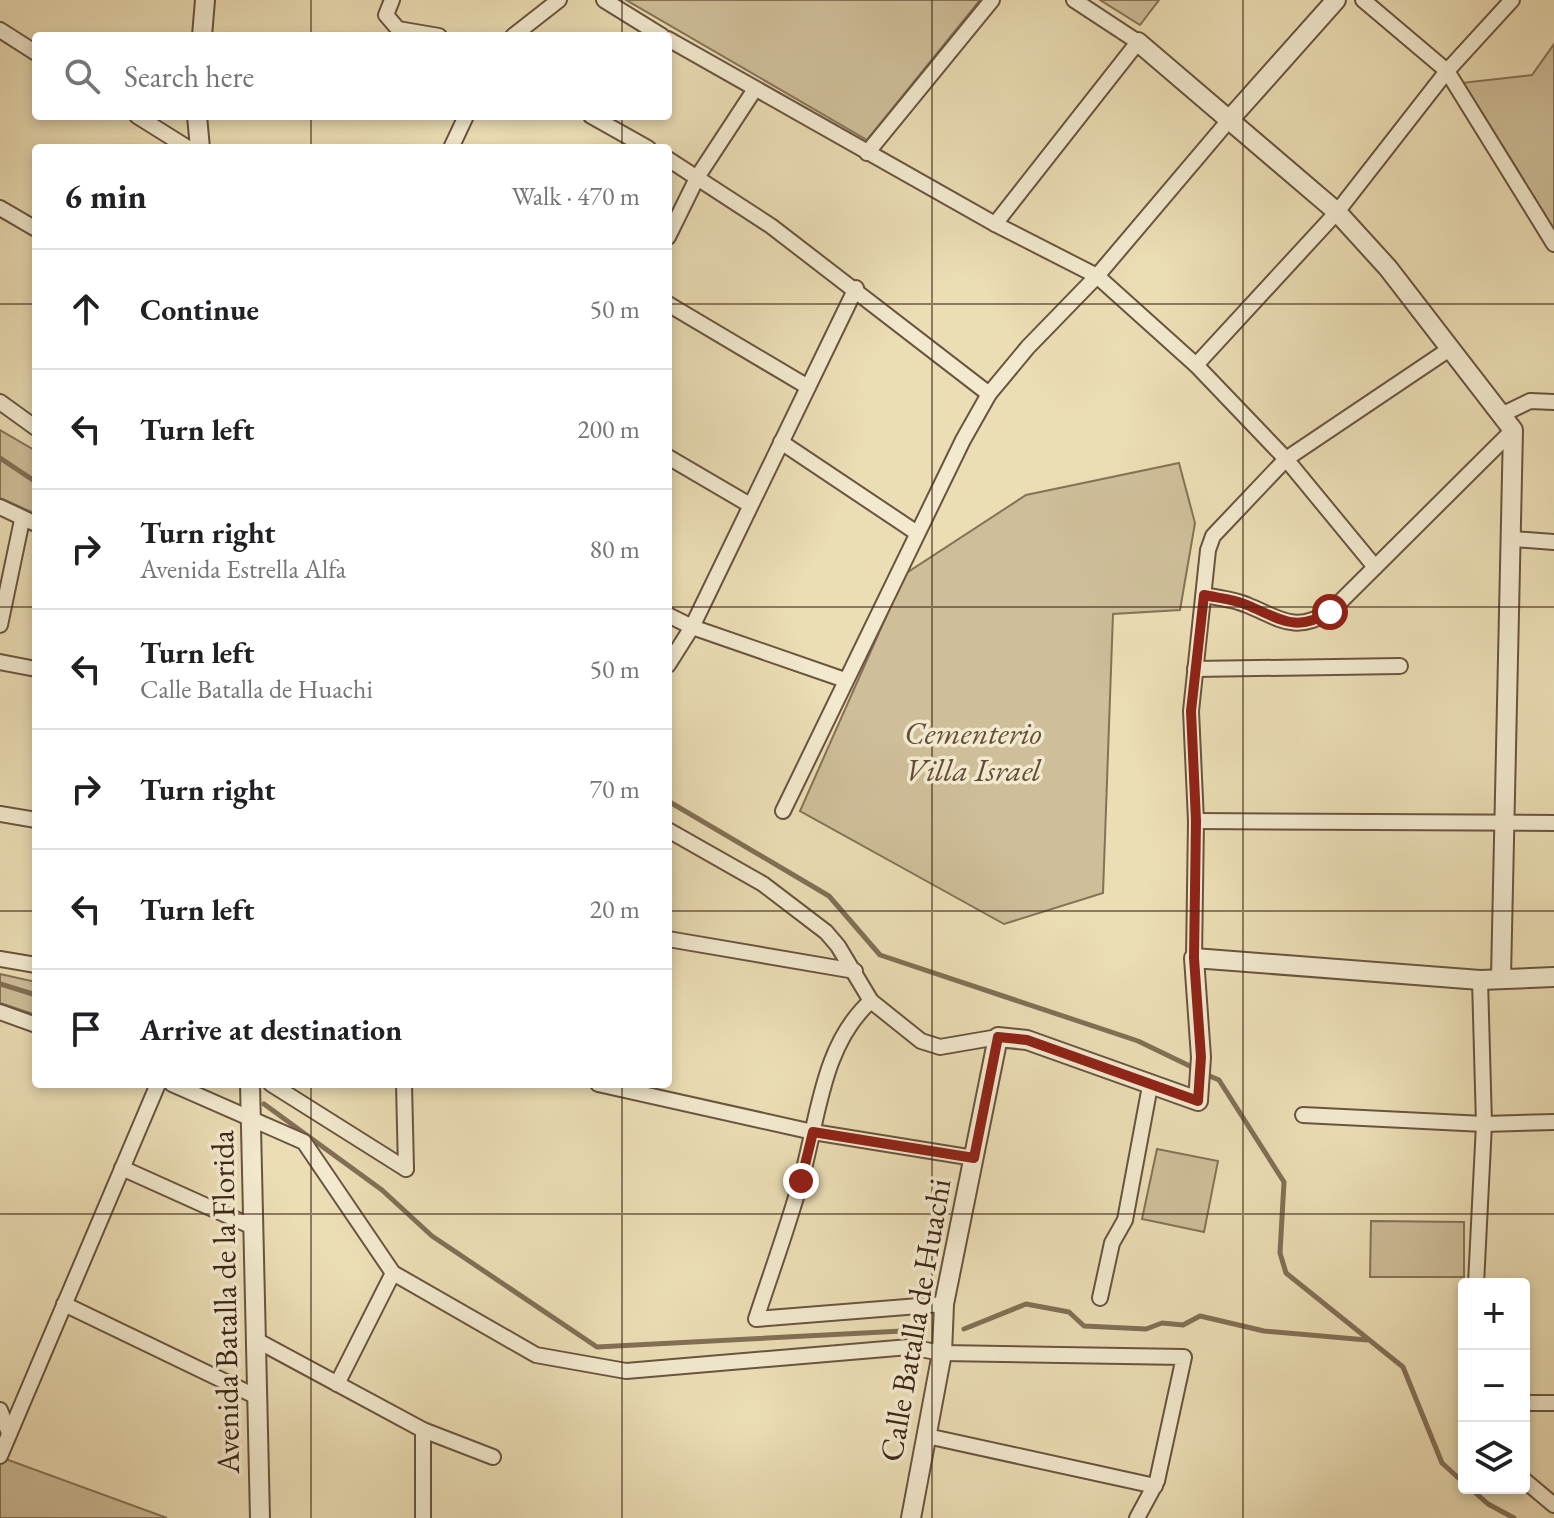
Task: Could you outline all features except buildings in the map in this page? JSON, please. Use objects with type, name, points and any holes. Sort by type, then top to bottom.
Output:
[{"type":"street","points":[[202,32],[205,0]]},
{"type":"street","points":[[392,0],[386,15],[398,29],[416,32]]},
{"type":"street","points":[[518,32],[559,0]]},
{"type":"street","points":[[604,0],[656,32]]},
{"type":"street","points":[[867,153],[992,0]]},
{"type":"street","points":[[1074,0],[1138,42],[1337,212],[1388,268],[1507,423],[1513,539],[1501,977]]},
{"type":"street","points":[[783,811],[917,533],[989,394],[1028,347],[1097,276],[1336,0]]},
{"type":"street","points":[[1363,0],[1447,71],[1554,244]]},
{"type":"street","points":[[1196,365],[1337,212],[1447,71],[1512,0]]},
{"type":"street","points":[[0,30],[32,50]]},
{"type":"street","points":[[672,41],[995,224],[1097,276],[1196,365],[1286,459],[1375,567]]},
{"type":"street","points":[[995,224],[1138,42]]},
{"type":"street","points":[[672,229],[698,176],[755,89]]},
{"type":"street","points":[[143,120],[182,144]]},
{"type":"street","points":[[197,120],[200,144]]},
{"type":"street","points":[[453,144],[464,120]]},
{"type":"street","points":[[598,120],[641,144]]},
{"type":"street","points":[[672,161],[698,176],[856,288],[989,394]]},
{"type":"street","points":[[0,208],[32,227]]},
{"type":"street","points":[[672,659],[692,627],[856,288]]},
{"type":"street","points":[[672,306],[808,387]]},
{"type":"street","points":[[672,832],[763,884],[826,932],[855,971],[871,1001],[912,1034],[940,1047],[998,1037],[1027,1040],[1150,1086],[1199,1092],[1194,958],[1196,821],[1191,711],[1213,536],[1286,459],[1451,348]]},
{"type":"street","points":[[1204,595],[1244,603],[1296,625],[1314,622],[1330,612],[1464,483],[1507,423],[1530,401],[1554,402]]},
{"type":"street","points":[[0,402],[32,425]]},
{"type":"street","points":[[781,442],[917,533]]},
{"type":"street","points":[[672,459],[750,505]]},
{"type":"street","points":[[0,507],[29,522],[0,625]]},
{"type":"street","points":[[1513,539],[1554,542]]},
{"type":"street","points":[[672,617],[692,627],[845,680]]},
{"type":"street","points":[[0,662],[32,668]]},
{"type":"street","points":[[1195,669],[1400,666]]},
{"type":"street","points":[[0,814],[32,819]]},
{"type":"street","points":[[1196,821],[1554,823]]},
{"type":"street","points":[[672,940],[855,971]]},
{"type":"street","points":[[1194,958],[1480,980],[1554,977]]},
{"type":"street","points":[[0,959],[32,964]]},
{"type":"street","points":[[1476,1278],[1484,1124],[1480,980]]},
{"type":"street","points":[[871,1001],[852,1018],[837,1049],[756,1319],[944,1304]]},
{"type":"street","points":[[0,1012],[32,1024]]},
{"type":"street","name":"Calle Batalla de Huachi","points":[[911,1518],[942,1353],[944,1304],[998,1037]]},
{"type":"street","points":[[1100,1298],[1112,1243],[1125,1220],[1150,1086]]},
{"type":"street","points":[[0,1456],[156,1088]]},
{"type":"street","points":[[181,1088],[304,1142],[393,1273],[536,1355],[626,1371],[909,1347],[942,1353],[1184,1357],[1155,1486],[1137,1518]]},
{"type":"street","name":"Avenida Batalla de la Florida","points":[[250,1088],[260,1518]]},
{"type":"street","points":[[277,1088],[406,1169],[404,1088]]},
{"type":"street","points":[[616,1088],[813,1132],[974,1158]]},
{"type":"street","points":[[1303,1115],[1484,1124],[1554,1122]]},
{"type":"street","points":[[122,1168],[253,1227]]},
{"type":"street","points":[[337,1384],[393,1273]]},
{"type":"street","points":[[64,1304],[257,1397]]},
{"type":"street","points":[[256,1340],[423,1430],[493,1457]]},
{"type":"street","points":[[1530,1403],[1554,1403]]},
{"type":"street","points":[[0,1410],[9,1433]]},
{"type":"street","points":[[423,1430],[423,1518]]},
{"type":"street","points":[[927,1436],[1155,1486]]},
{"type":"street","points":[[1530,1485],[1554,1505]]},
{"type":"green space","points":[[626,0],[980,0],[867,140]]},
{"type":"green space","points":[[1100,0],[1159,0],[1140,25]]},
{"type":"green space","points":[[1554,44],[1554,229],[1461,83],[1532,75]]},
{"type":"green space","points":[[0,430],[32,449],[32,512],[0,498]]},
{"type":"green space","name":"Cementerio Villa Israel","points":[[1179,463],[1195,523],[1180,610],[1113,614],[1103,893],[1004,924],[800,811],[905,574],[1026,495]]},
{"type":"green space","points":[[0,974],[32,981],[32,1014],[0,1003]]},
{"type":"green space","points":[[1157,1149],[1218,1161],[1204,1232],[1142,1219]]},
{"type":"green space","points":[[1371,1221],[1464,1222],[1464,1277],[1370,1277]]},
{"type":"green space","points":[[0,1457],[167,1518],[0,1518]]},
{"type":"waterway","points":[[0,458],[32,479]]},
{"type":"waterway","points":[[672,803],[829,896],[880,955],[1138,1041],[1196,1069]]},
{"type":"waterway","points":[[0,984],[32,994]]},
{"type":"waterway","points":[[1205,1074],[1219,1080],[1284,1182],[1280,1253],[1286,1273],[1403,1367],[1442,1463],[1458,1478]]},
{"type":"waterway","points":[[264,1104],[382,1190],[432,1236],[597,1347],[922,1330]]},
{"type":"waterway","points":[[964,1329],[1026,1304],[1069,1312],[1084,1326],[1146,1329],[1162,1323],[1183,1325],[1200,1316],[1264,1331],[1367,1340]]},
{"type":"waterway","points":[[1477,1494],[1514,1518]]},
{"type":"route","points":[[801,1181],[813,1132],[974,1158],[998,1037],[1027,1040],[1198,1101],[1201,1057],[1194,958],[1196,821],[1191,711],[1204,595],[1244,603],[1296,625],[1314,622],[1330,612]]}]
